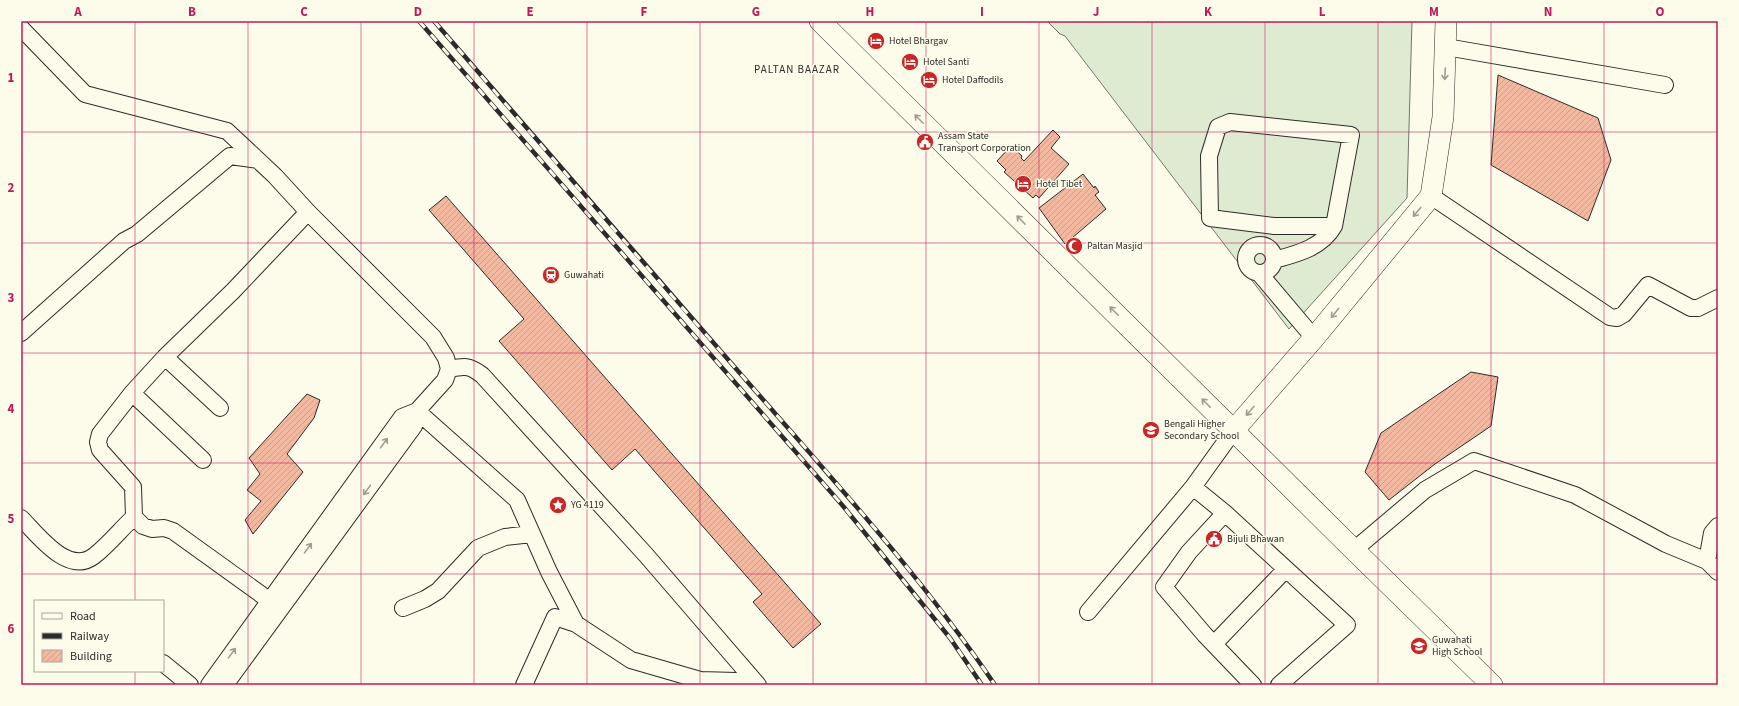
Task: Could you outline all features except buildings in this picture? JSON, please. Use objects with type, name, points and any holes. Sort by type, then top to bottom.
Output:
[{"type":"main road","points":[[820,21],[1492,685]]},
{"type":"main road","points":[[1234,430],[1314,338],[1431,196],[1443,117],[1446,21]]},
{"type":"street","points":[[21,28],[85,94],[227,131],[258,160],[433,337],[446,358],[449,369],[445,380],[417,411],[414,426],[275,605],[209,685]]},
{"type":"street","points":[[1446,47],[1665,85]]},
{"type":"street","points":[[1259,273],[1269,269],[1274,260],[1300,254],[1329,236],[1334,226],[1351,135],[1230,122],[1218,127],[1209,156],[1210,218],[1274,226],[1334,226]]},
{"type":"street","points":[[21,333],[124,241],[137,234],[230,156],[258,160]]},
{"type":"street","points":[[1431,196],[1610,317],[1617,318],[1624,314],[1648,285],[1691,308],[1698,308],[1718,298]]},
{"type":"street","points":[[275,605],[172,531],[164,528],[152,529],[143,526],[134,516],[133,487],[100,450],[98,442],[100,434],[132,393],[165,357],[233,291],[308,212]]},
{"type":"street","points":[[1274,260],[1270,250],[1266,247],[1256,246],[1248,253],[1247,263],[1250,268],[1259,273],[1314,338]]},
{"type":"street","points":[[165,357],[220,408]]},
{"type":"street","points":[[449,369],[465,366],[474,369],[496,389],[646,555],[758,685]]},
{"type":"street","points":[[132,393],[203,460]]},
{"type":"street","points":[[417,411],[517,500],[549,572],[576,624]]},
{"type":"street","points":[[1088,612],[1193,487],[1234,430]]},
{"type":"street","points":[[1354,550],[1425,490],[1474,461],[1575,495],[1666,544],[1707,561],[1718,572]]},
{"type":"street","points":[[1193,487],[1225,513],[1347,625],[1279,685]]},
{"type":"street","points":[[1225,513],[1189,552],[1164,586],[1214,644],[1253,685]]},
{"type":"street","points":[[21,518],[53,550],[73,562],[82,561],[93,557],[134,516]]},
{"type":"street","points":[[1707,561],[1712,533],[1718,526]]},
{"type":"street","points":[[404,608],[425,600],[438,591],[478,548],[505,537],[532,534]]},
{"type":"street","points":[[1214,644],[1286,569]]},
{"type":"street","points":[[225,685],[275,605]]},
{"type":"street","points":[[524,685],[555,617],[576,624],[631,660],[700,680],[736,681],[746,685]]},
{"type":"street","points":[[164,664],[190,685]]},
{"type":"green space","points":[[1047,21],[1412,21],[1407,198],[1289,329],[1065,36],[1060,34]]},
{"type":"railway","points":[[419,21],[843,506],[950,638],[982,685]]},
{"type":"railway","points":[[434,21],[805,447],[904,563],[966,644],[995,685]]},
{"type":"place","name":"Hotel Bhargav","points":[[876,41]]},
{"type":"place","name":"Hotel Santi","points":[[910,62]]},
{"type":"place","name":"Hotel Daffodils","points":[[929,80]]},
{"type":"place","name":"Assam State Transport Corporation","points":[[925,142]]},
{"type":"place","name":"Hotel Tibet","points":[[1023,184]]},
{"type":"place","name":"Paltan Masjid","points":[[1074,246]]},
{"type":"place","name":"Guwahati","points":[[551,275]]},
{"type":"place","name":"Bengali Higher Secondary School","points":[[1151,430]]},
{"type":"place","name":"YG 4119","points":[[558,505]]},
{"type":"place","name":"Bijuli Bhawan","points":[[1214,539]]},
{"type":"place","name":"Guwahati High School","points":[[1419,646]]},
{"type":"district","name":"PALTAN BAAZAR","points":[[797,69]]}]
